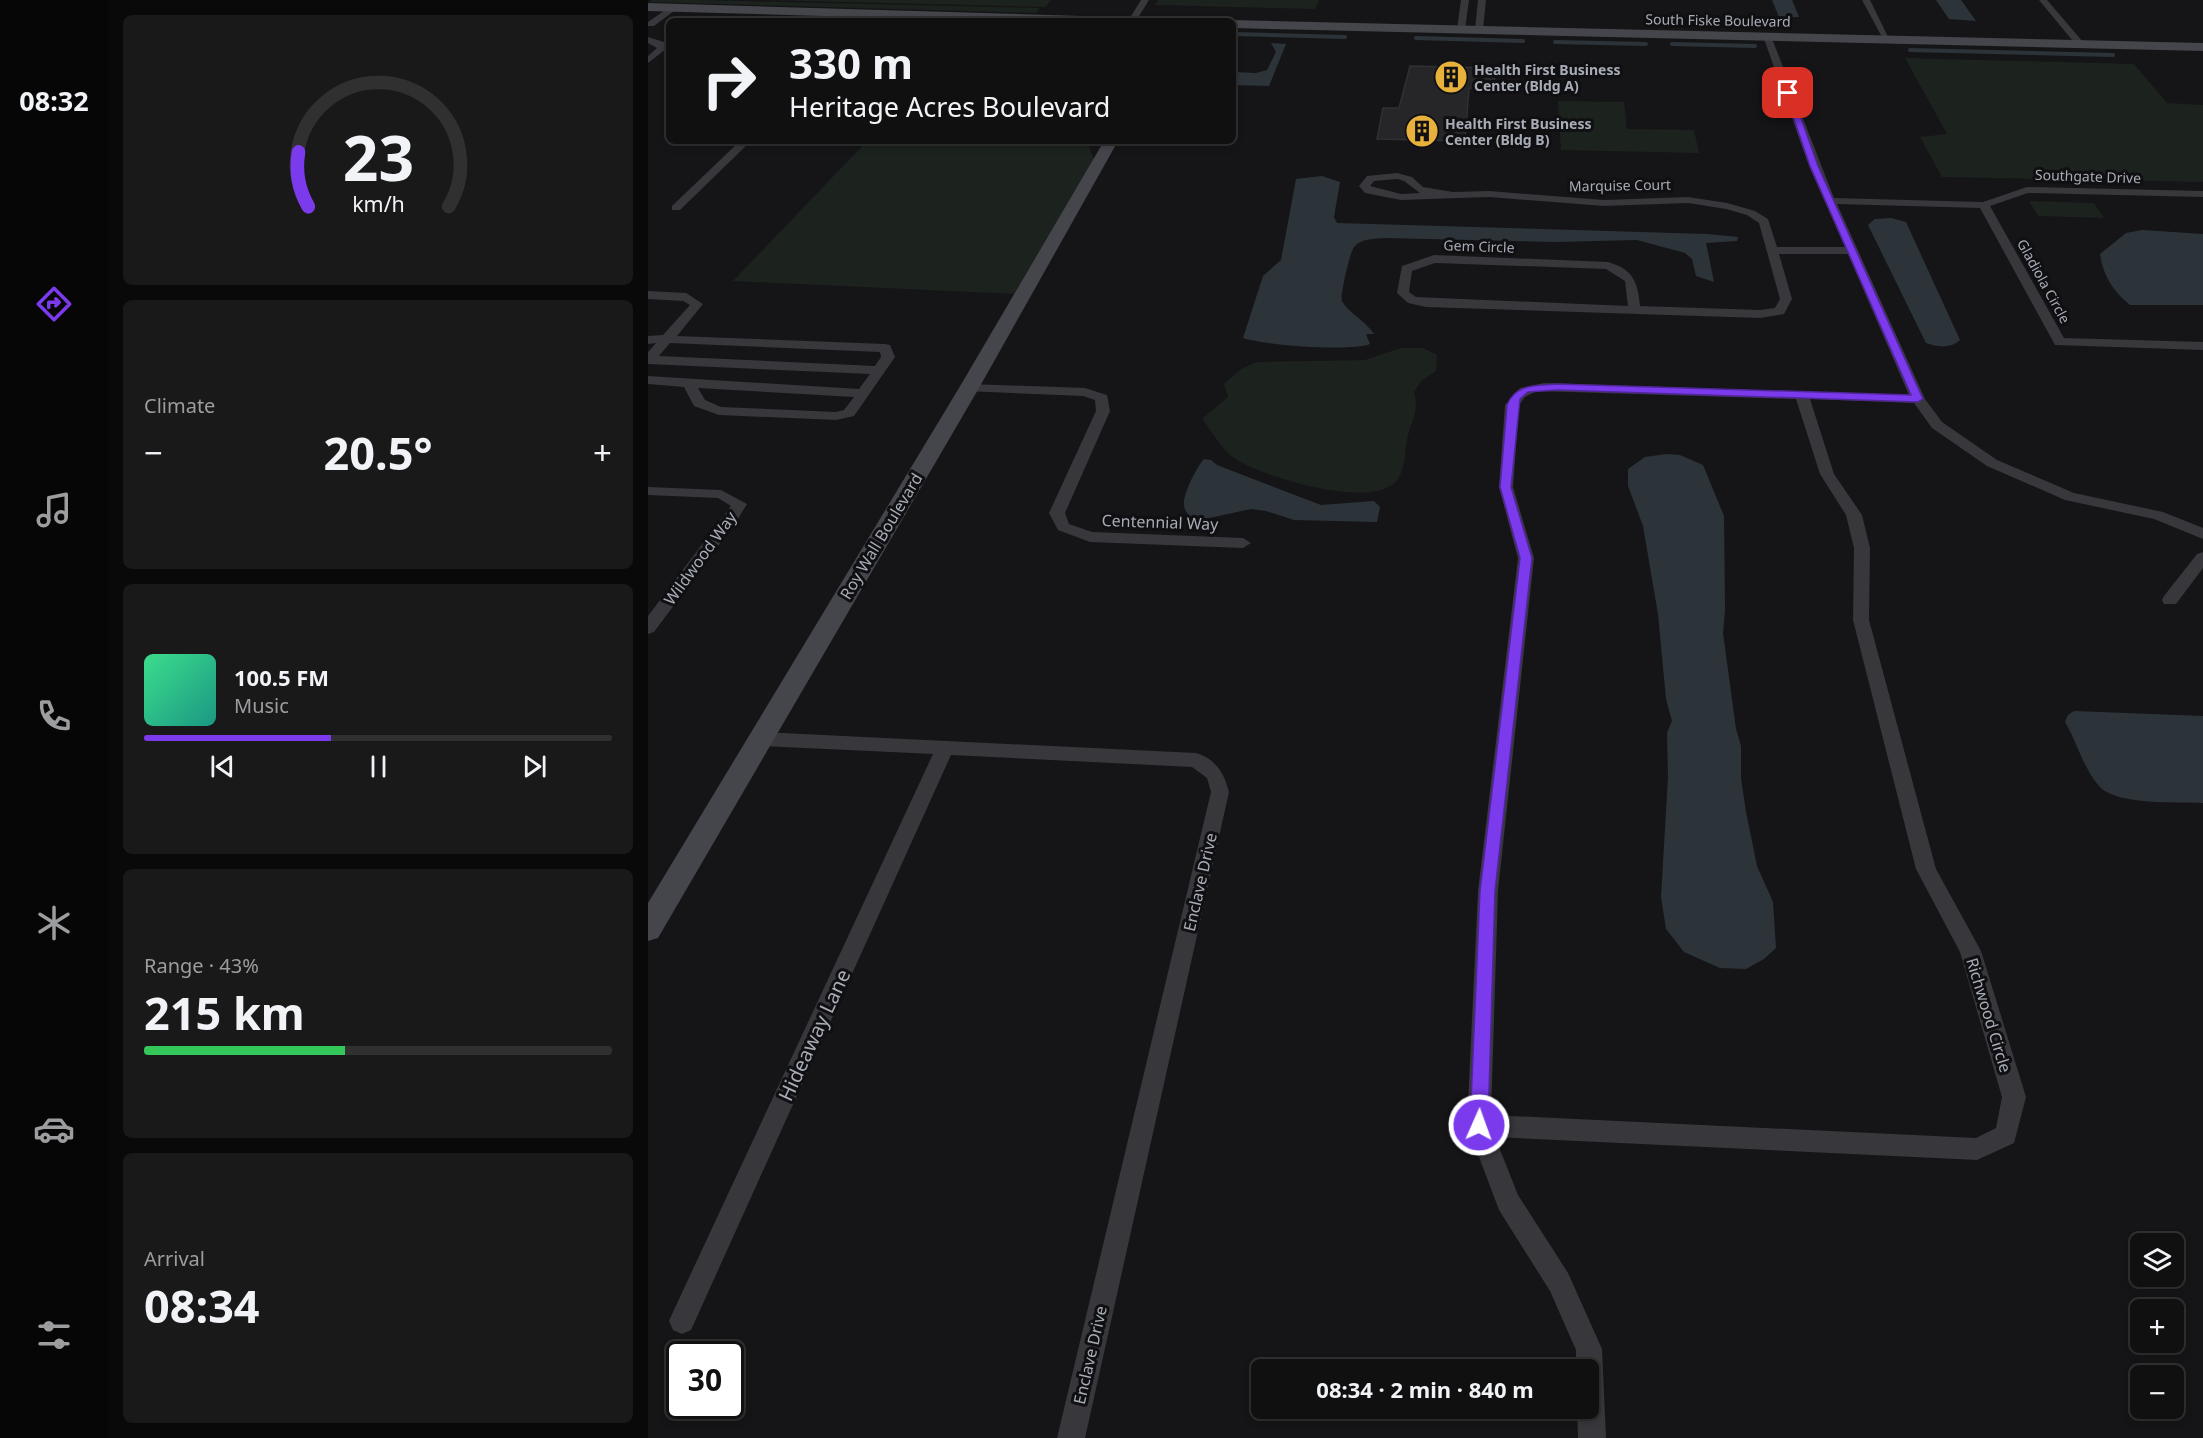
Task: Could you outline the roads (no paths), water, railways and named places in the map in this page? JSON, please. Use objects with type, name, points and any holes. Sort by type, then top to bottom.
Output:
[{"type":"main road","points":[[648,7],[876,18]]},
{"type":"main road","name":"South Fiske Boulevard","points":[[1236,24],[2203,47]]},
{"type":"main road","name":"Roy Wall Boulevard","points":[[648,929],[969,388],[1109,144]]},
{"type":"street","points":[[1134,18],[1145,0]]},
{"type":"street","points":[[1461,29],[1465,0]]},
{"type":"street","points":[[1479,29],[1482,0]]},
{"type":"street","points":[[1866,0],[1887,39]]},
{"type":"street","points":[[2043,0],[2080,44]]},
{"type":"street","points":[[649,29],[674,8]]},
{"type":"street","points":[[1767,36],[1814,166],[1918,399],[1936,425],[1992,463],[2070,496],[2158,515],[2203,534]]},
{"type":"street","points":[[648,39],[661,44],[662,49],[648,60]]},
{"type":"street","points":[[675,208],[743,144]]},
{"type":"street","name":"Marquise Court","points":[[1452,195],[1426,192],[1416,187],[1408,179],[1397,176],[1371,178],[1364,186],[1369,191],[1401,197],[1507,195],[1586,203],[1668,199],[1707,201],[1760,218],[1772,245]]},
{"type":"street","name":"Southgate Drive","points":[[1831,201],[1984,205],[2027,189],[2203,194]]},
{"type":"street","name":"Gladiola Circle","points":[[1984,205],[2060,342],[2203,346]]},
{"type":"street","points":[[1772,245],[1851,247]]},
{"type":"street","name":"Gem Circle","points":[[1634,310],[1631,278],[1624,271],[1608,266],[1434,260],[1406,269],[1403,293],[1412,300],[1426,303],[1634,310],[1760,314],[1780,311],[1785,306],[1772,245]]},
{"type":"street","points":[[648,296],[686,297],[697,303],[649,360]]},
{"type":"street","points":[[648,340],[885,348],[888,357],[849,413],[836,416],[719,411],[699,403],[689,383]]},
{"type":"street","points":[[649,360],[878,370]]},
{"type":"street","points":[[648,380],[862,393]]},
{"type":"street","points":[[1592,1438],[1589,1349],[1559,1282],[1508,1202],[1479,1125],[1488,891],[1526,558],[1506,487],[1512,405],[1515,397],[1526,389],[1546,387],[1918,399]]},
{"type":"street","name":"Centennial Way","points":[[969,388],[1085,392],[1102,398],[1103,411],[1057,513],[1063,527],[1090,537],[1244,543]]},
{"type":"street","name":"Richwood Circle","points":[[1479,1125],[1977,1149],[2006,1135],[2014,1097],[1970,951],[1926,869],[1861,620],[1862,548],[1854,515],[1827,474],[1802,396]]},
{"type":"street","name":"Wildwood Way","points":[[648,491],[721,494],[739,504],[731,519],[648,628]]},
{"type":"street","points":[[2170,600],[2203,557]]},
{"type":"street","name":"Enclave Drive","points":[[760,739],[1196,760],[1215,774],[1220,792],[1071,1438]]},
{"type":"street","name":"Hideaway Lane","points":[[682,1321],[945,748]]},
{"type":"waterway","points":[[1236,34],[1345,37]]},
{"type":"waterway","points":[[1416,38],[1523,41]]},
{"type":"waterway","points":[[1555,42],[1646,44]]},
{"type":"waterway","points":[[1672,44],[1755,46]]},
{"type":"waterway","points":[[1910,50],[2113,55]]},
{"type":"place","name":"Health First Business Center (Bldg A)","points":[[1451,77]]},
{"type":"place","name":"Health First Business Center (Bldg B)","points":[[1422,131]]}]
